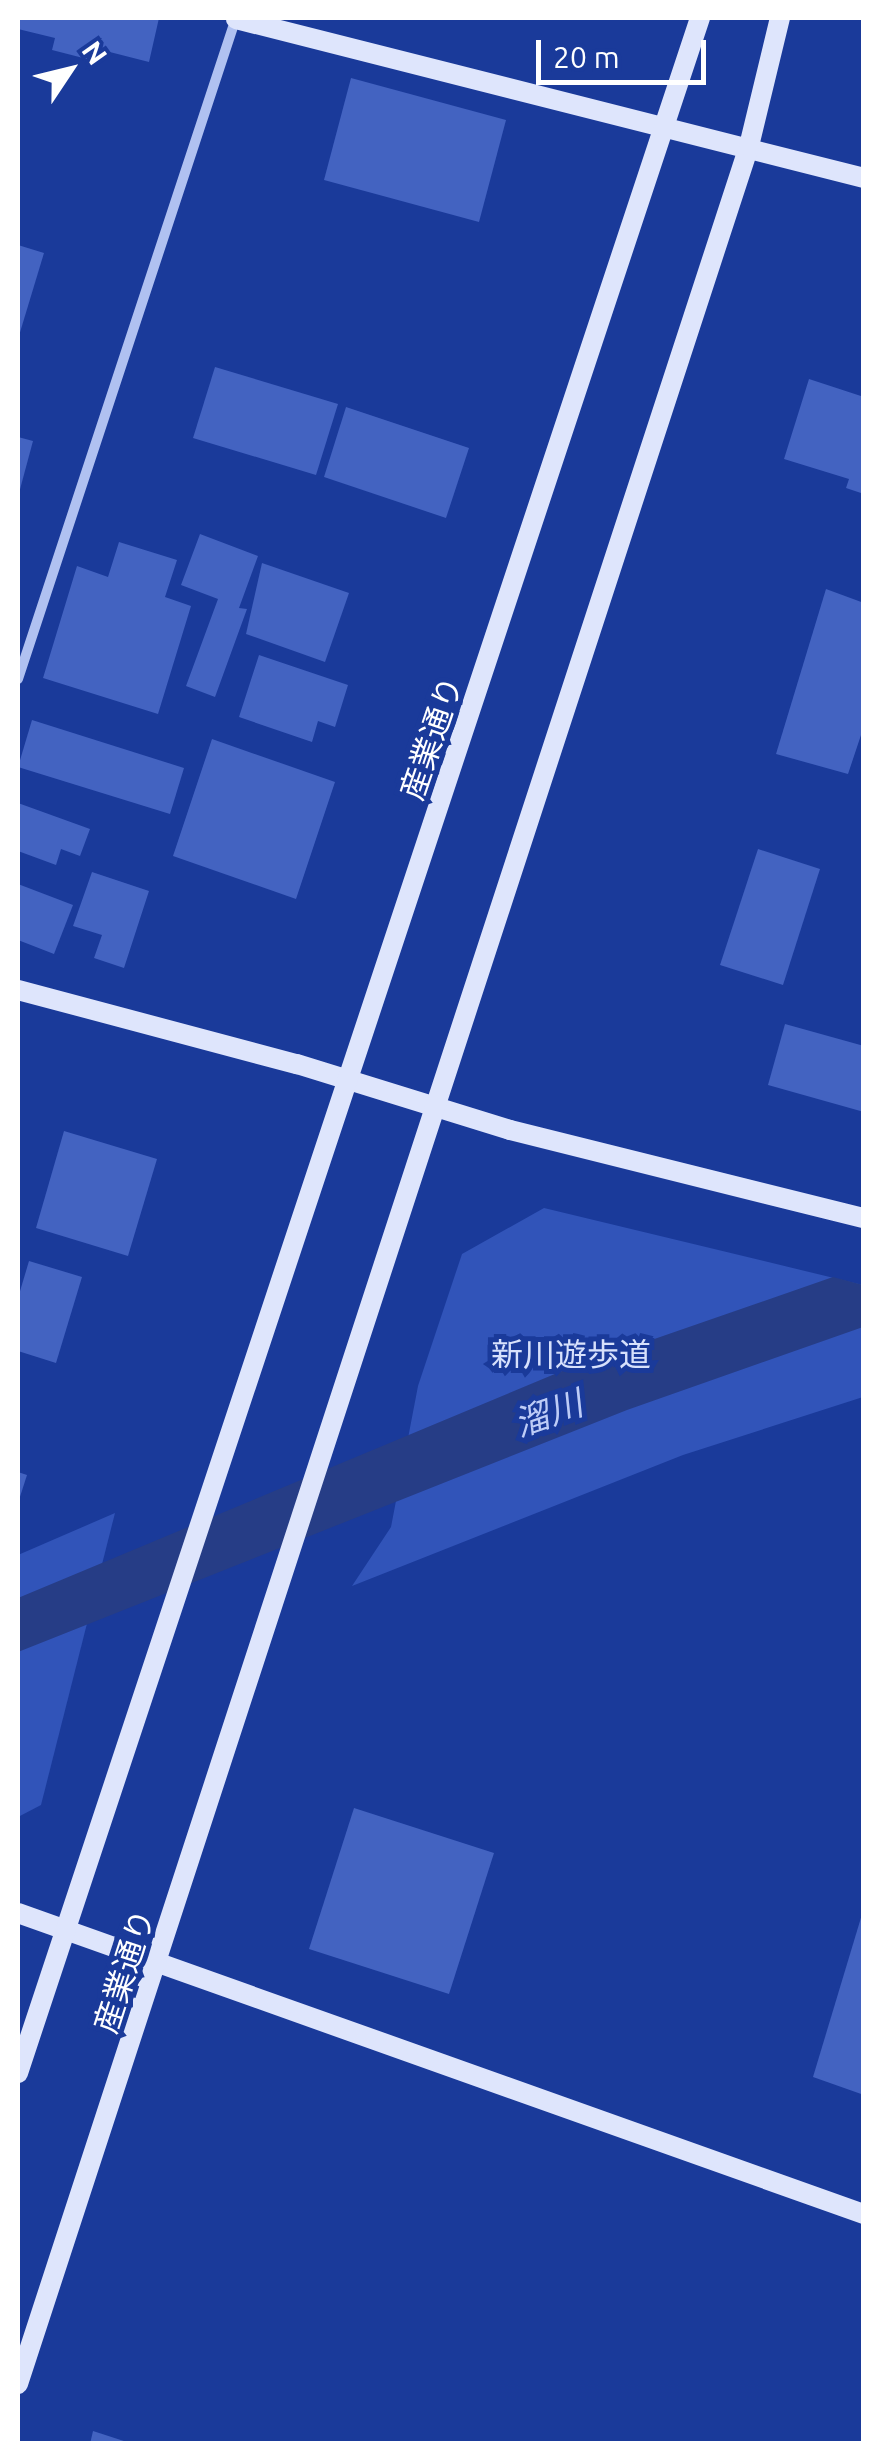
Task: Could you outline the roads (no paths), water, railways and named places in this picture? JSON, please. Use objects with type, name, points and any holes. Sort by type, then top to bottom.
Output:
[{"type":"street","points":[[18,679],[22,646],[236,18],[666,131],[749,146],[864,178]]},
{"type":"street","name":"産業通り","points":[[66,1931],[666,131],[700,18]]},
{"type":"street","points":[[434,1107],[749,146],[780,18]]},
{"type":"street","points":[[18,990],[434,1107],[864,1218]]},
{"type":"street","name":"産業通り","points":[[18,2384],[158,1966],[434,1107]]},
{"type":"street","points":[[18,1913],[158,1966],[864,2214]]},
{"type":"street","points":[[18,2073],[66,1931]]},
{"type":"water","name":"溜川","points":[[833,1277],[863,1285],[863,1327],[627,1410],[18,1652],[18,1598],[562,1371]]},
{"type":"park label","name":"新川遊歩道","points":[[571,1354]]}]
